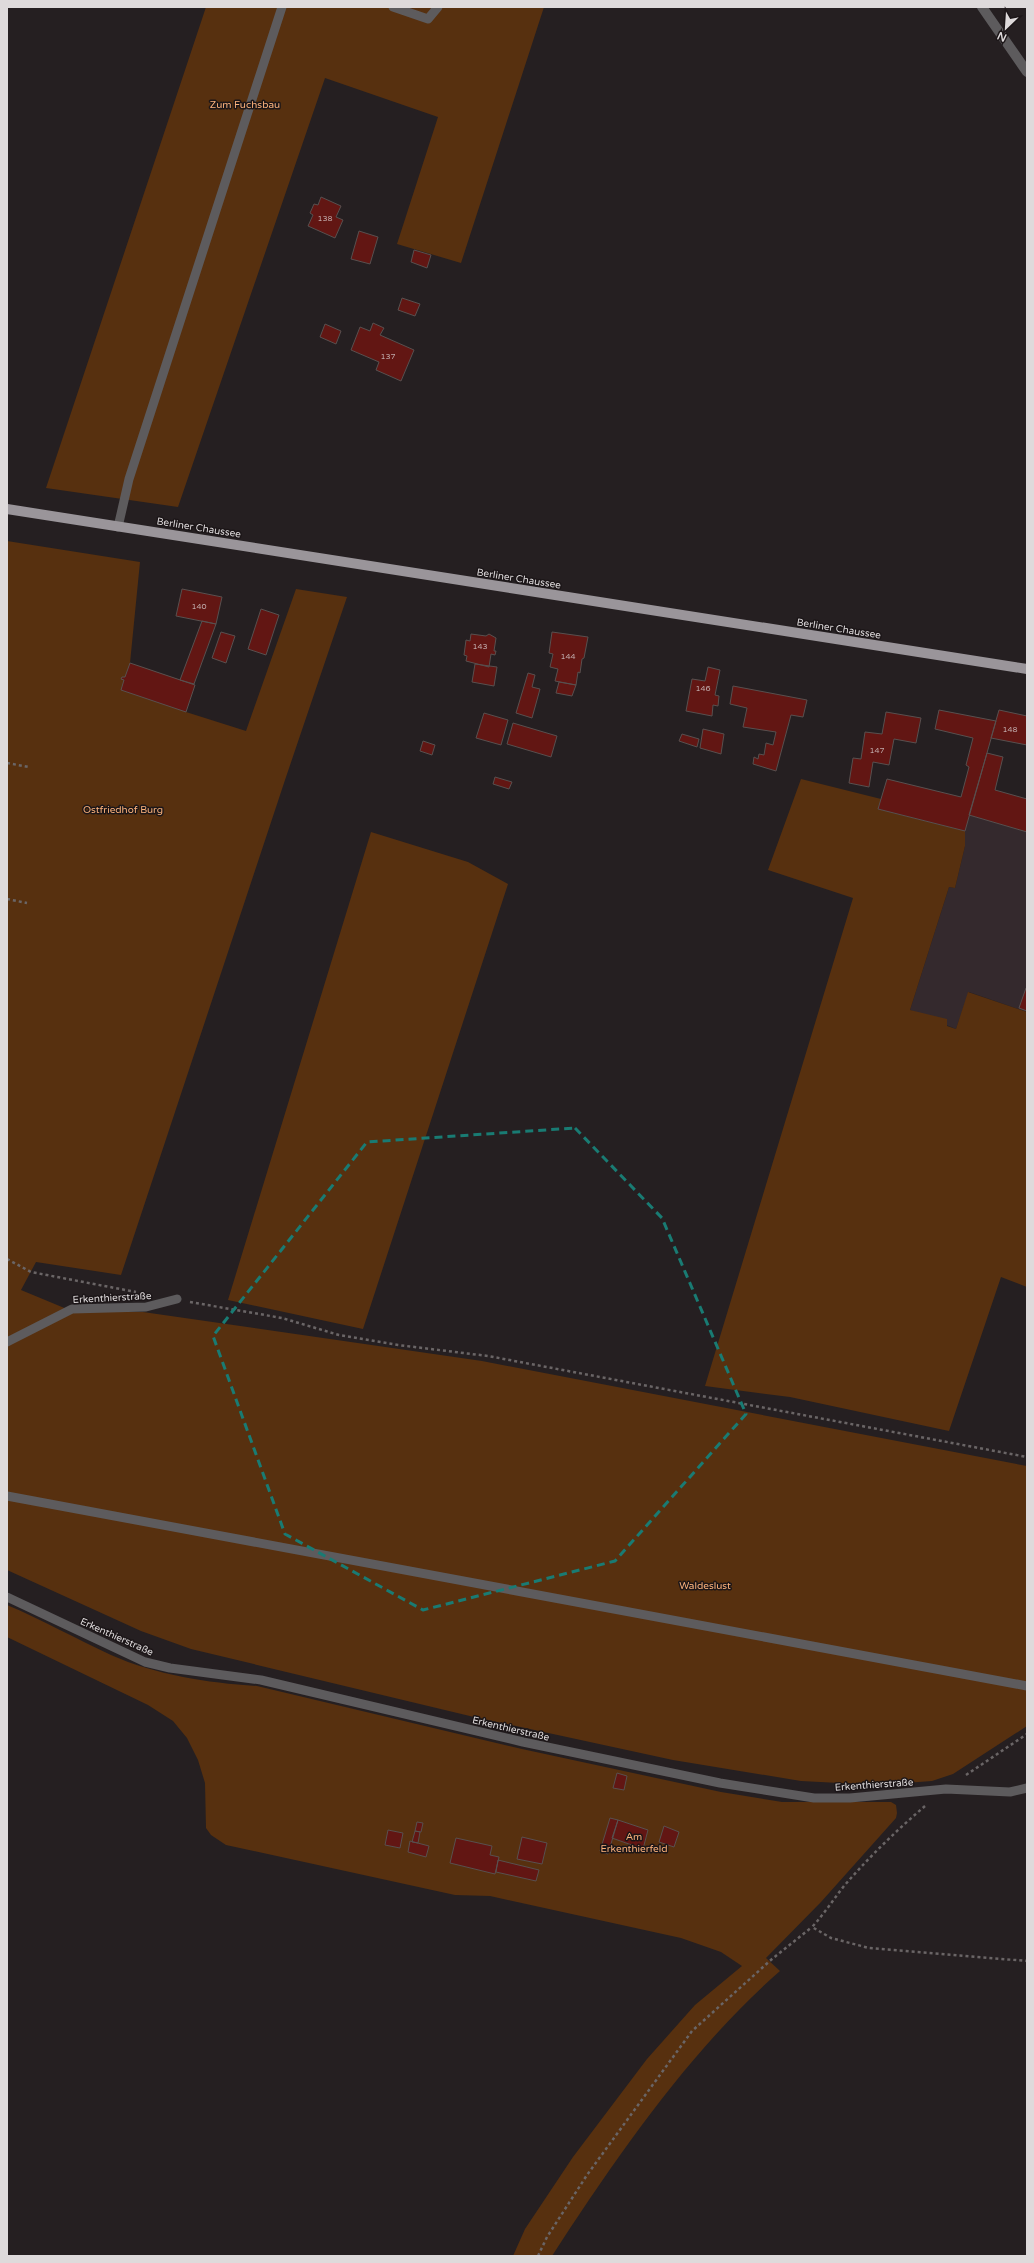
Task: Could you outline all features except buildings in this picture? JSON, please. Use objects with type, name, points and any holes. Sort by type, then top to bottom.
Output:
[{"type":"main road","name":"Berliner Chaussee","points":[[7,509],[1027,669]]},
{"type":"street","points":[[982,7],[1027,72]]},
{"type":"lane","points":[[118,527],[129,479],[282,7]]},
{"type":"lane","points":[[393,7],[428,19],[438,7]]},
{"type":"lane","name":"Erkenthierstraße","points":[[7,1342],[72,1309],[146,1307],[176,1300]]},
{"type":"lane","points":[[7,1496],[1027,1686]]},
{"type":"lane","name":"Erkenthierstraße","points":[[7,1597],[145,1662],[177,1669],[261,1680],[523,1742],[720,1783],[776,1793],[821,1798],[850,1798],[946,1789],[1010,1792],[1027,1788]]},
{"type":"path","points":[[7,763],[29,767]]},
{"type":"path","points":[[7,899],[27,903]]},
{"type":"path","points":[[7,1259],[31,1272],[138,1292]]},
{"type":"path","points":[[176,1300],[282,1318],[339,1335],[398,1345],[488,1356],[1027,1457]]},
{"type":"path","points":[[538,2256],[547,2237],[587,2175],[692,2031],[772,1958],[812,1927],[844,1887],[906,1822],[946,1789],[1027,1734]]},
{"type":"path","points":[[812,1927],[831,1938],[870,1948],[1027,1961]]},
{"type":"highlighted area","points":[[575,1128],[662,1218],[746,1414],[615,1561],[423,1610],[285,1534],[213,1336],[367,1142]]},
{"type":"shaded area","points":[[969,815],[1027,832],[1027,1012],[969,992],[956,1029],[910,1010],[949,887],[955,888],[965,846],[965,831]]},
{"type":"green space","name":"Zum Fuchsbau","points":[[206,7],[544,7],[461,263],[397,244],[438,117],[325,78],[178,507],[46,488]]},
{"type":"green space","name":"Waldeslust","points":[[7,541],[140,562],[130,663],[195,685],[186,712],[246,731],[296,589],[347,597],[121,1275],[36,1262],[21,1290],[74,1312],[143,1312],[482,1361],[1027,1466],[1027,1726],[953,1774],[932,1781],[878,1785],[801,1781],[673,1760],[474,1717],[191,1649],[141,1631],[7,1570]]},
{"type":"green space","points":[[801,779],[881,799],[878,809],[965,831],[965,846],[955,888],[949,887],[910,1010],[947,1019],[947,1026],[956,1029],[968,992],[1027,1012],[1027,1287],[1001,1277],[949,1431],[790,1397],[705,1386],[853,898],[768,870]]},
{"type":"green space","points":[[371,832],[468,862],[508,884],[363,1329],[228,1300]]},
{"type":"green space","name":"Am Erkenthierfeld","points":[[7,1605],[111,1655],[164,1673],[220,1683],[257,1686],[522,1749],[721,1792],[782,1802],[891,1802],[896,1805],[896,1818],[821,1902],[766,1958],[780,1971],[747,2002],[685,2070],[602,2180],[552,2256],[513,2256],[525,2229],[573,2157],[647,2059],[695,2005],[742,1966],[721,1952],[681,1938],[490,1896],[455,1895],[226,1845],[211,1835],[206,1828],[205,1783],[198,1760],[187,1738],[173,1721],[148,1705],[7,1637]]},
{"type":"park label","name":"Ostfriedhof Burg","points":[[123,809]]}]
